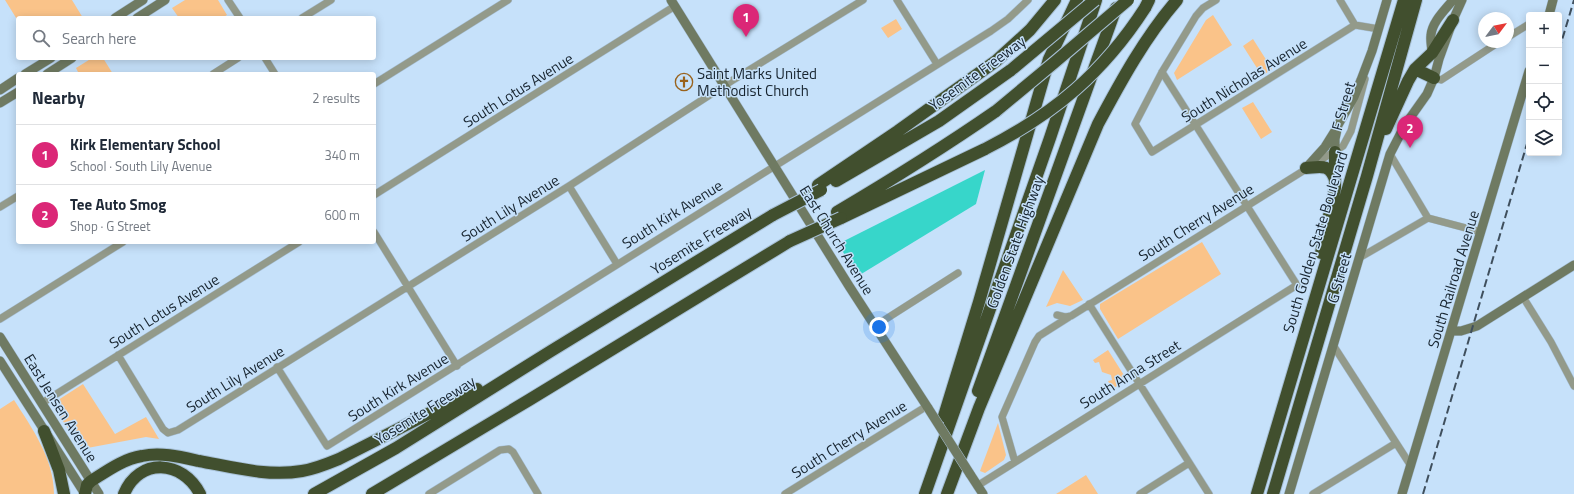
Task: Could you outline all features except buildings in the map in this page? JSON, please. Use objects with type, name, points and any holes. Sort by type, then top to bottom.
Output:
[{"type":"highway","points":[[819,188],[996,61],[1030,30],[1055,0]]},
{"type":"highway","name":"Yosemite Freeway","points":[[314,494],[396,448],[773,215],[939,121],[1011,70],[1096,0]]},
{"type":"highway","name":"Golden State Highway","points":[[925,494],[1050,138],[1096,0]]},
{"type":"highway","name":"Golden State Highway","points":[[942,494],[1119,0]]},
{"type":"highway","points":[[839,215],[996,111],[1128,0]]},
{"type":"highway","points":[[948,494],[979,408],[1098,124],[1143,45],[1177,0]]},
{"type":"highway","name":"South Golden State Boulevard","points":[[1257,494],[1404,0]]},
{"type":"highway","name":"South Golden State Boulevard","points":[[1273,494],[1367,176],[1416,0]]},
{"type":"highway","points":[[922,494],[1005,214],[1049,59],[1076,2]]},
{"type":"highway","points":[[372,494],[790,241],[839,215],[985,149],[1024,128],[1067,98],[1110,56],[1125,38],[1147,4]]},
{"type":"highway","points":[[1367,176],[1399,100],[1415,69],[1432,53],[1453,20]]},
{"type":"highway","points":[[1415,69],[1434,78]]},
{"type":"highway","points":[[1290,382],[1332,209],[1336,181],[1335,152]]},
{"type":"highway","points":[[1306,168],[1328,168],[1333,173],[1336,181]]},
{"type":"highway","points":[[85,494],[87,485],[91,481],[132,458],[150,455],[180,457],[266,472],[301,472],[319,468],[359,450],[551,351]]},
{"type":"highway","points":[[388,494],[467,444],[529,400]]},
{"type":"highway","points":[[44,431],[60,470],[64,494]]},
{"type":"highway","points":[[124,494],[137,476],[145,471],[160,467],[175,469],[181,472],[192,480],[200,494]]},
{"type":"street","points":[[118,16],[144,0]]},
{"type":"street","points":[[139,16],[165,0]]},
{"type":"street","points":[[228,0],[239,16]]},
{"type":"street","points":[[305,16],[331,0]]},
{"type":"street","points":[[376,83],[508,0]]},
{"type":"street","name":"South Lily Avenue","points":[[118,356],[159,423],[168,433],[178,430],[569,186],[724,86],[863,0]]},
{"type":"street","points":[[897,0],[937,64]]},
{"type":"street","name":"South Kirk Avenue","points":[[277,367],[327,446],[997,27],[1028,0]]},
{"type":"street","points":[[1216,0],[1203,8],[1196,16],[1162,72],[1247,205]]},
{"type":"street","points":[[1340,0],[1355,25],[1379,29]]},
{"type":"street","name":"F Street","points":[[1335,152],[1343,146],[1349,137],[1387,0]]},
{"type":"street","name":"G Street","points":[[1434,78],[1431,36],[1432,30],[1435,23],[1453,0]]},
{"type":"street","name":"G Street","points":[[1289,494],[1390,154],[1404,125],[1427,94],[1434,78],[1453,20],[1462,0]]},
{"type":"street","points":[[1549,12],[1554,0]]},
{"type":"street","name":"East Church Avenue","points":[[673,3],[875,326],[983,494]]},
{"type":"street","name":"South Lotus Avenue","points":[[376,194],[673,3]]},
{"type":"street","name":"South Nicholas Avenue","points":[[1162,72],[1135,124],[1152,152],[1355,25]]},
{"type":"street","points":[[1514,33],[1526,26]]},
{"type":"street","points":[[1434,78],[1441,80],[1490,48]]},
{"type":"street","name":"F Street","points":[[1335,152],[1335,139],[1338,125],[1354,97],[1372,51]]},
{"type":"street","points":[[28,72],[48,60]]},
{"type":"street","points":[[50,72],[69,60]]},
{"type":"street","points":[[216,72],[235,60]]},
{"type":"street","points":[[266,60],[274,72]]},
{"type":"street","points":[[0,90],[16,79]]},
{"type":"street","name":"South Railroad Avenue","points":[[1402,494],[1526,82]]},
{"type":"street","points":[[0,104],[16,93]]},
{"type":"street","points":[[1306,168],[1325,147],[1338,125]]},
{"type":"street","name":"South Cherry Avenue","points":[[1015,462],[1002,417],[1039,336],[1306,168],[1335,152]]},
{"type":"street","points":[[1390,154],[1428,218],[1481,232]]},
{"type":"street","points":[[569,186],[617,264]]},
{"type":"street","points":[[0,207],[16,197]]},
{"type":"street","name":"South Anna Street","points":[[977,486],[1297,285],[1247,205]]},
{"type":"street","points":[[1359,258],[1428,218]]},
{"type":"street","points":[[376,235],[457,366]]},
{"type":"street","points":[[0,319],[120,244]]},
{"type":"street","name":"South Lotus Avenue","points":[[42,403],[296,244]]},
{"type":"street","points":[[1452,331],[1460,331],[1477,326],[1574,265]]},
{"type":"street","points":[[875,326],[958,273]]},
{"type":"street","points":[[1523,297],[1551,342],[1574,386]]},
{"type":"street","points":[[1089,304],[1209,494]]},
{"type":"street","points":[[1057,316],[1071,316]]},
{"type":"street","name":"East Jensen Avenue","points":[[0,337],[99,494]]},
{"type":"street","points":[[1334,345],[1411,466]]},
{"type":"street","name":"East Jensen Avenue","points":[[0,361],[85,494]]},
{"type":"street","points":[[6,371],[18,378],[33,400],[42,403]]},
{"type":"street","name":"South Cherry Avenue","points":[[786,494],[928,407]]},
{"type":"street","points":[[1313,494],[1396,443]]},
{"type":"street","points":[[429,494],[500,450],[509,449],[513,452],[538,494]]},
{"type":"street","points":[[1140,494],[1190,463]]},
{"type":"shaded area","points":[[5,0],[72,0],[82,16],[16,16],[16,18]]},
{"type":"shaded area","points":[[185,0],[218,0],[227,15],[178,16],[172,8]]},
{"type":"shaded area","points":[[1213,15],[1232,45],[1177,80],[1174,73],[1206,20]]},
{"type":"shaded area","points":[[896,19],[902,29],[888,38],[881,28]]},
{"type":"shaded area","points":[[1253,39],[1272,69],[1262,76],[1243,46]]},
{"type":"shaded area","points":[[89,60],[104,60],[112,72],[78,72],[76,68]]},
{"type":"shaded area","points":[[1253,102],[1272,132],[1261,139],[1242,108]]},
{"type":"shaded area","points":[[985,170],[976,204],[858,276],[838,244]]},
{"type":"shaded area","points":[[1202,242],[1221,274],[1118,339],[1100,309],[1100,304]]},
{"type":"shaded area","points":[[1063,270],[1083,300],[1070,306],[1057,303],[1046,307]]},
{"type":"shaded area","points":[[1108,350],[1127,380],[1112,389],[1108,381],[1112,380],[1111,375],[1102,372],[1099,362],[1095,363],[1093,360]]},
{"type":"shaded area","points":[[83,384],[115,434],[146,417],[159,439],[146,437],[82,449],[54,408],[55,402]]},
{"type":"shaded area","points":[[14,400],[41,444],[50,468],[54,494],[0,494],[0,409]]},
{"type":"shaded area","points":[[998,423],[1006,455],[1004,460],[985,473],[980,471]]},
{"type":"shaded area","points":[[1086,475],[1098,494],[1056,494]]},
{"type":"railway","points":[[1560,48],[1574,0]]},
{"type":"railway","points":[[1423,494],[1526,147]]},
{"type":"place","name":"Kirk Elementary School","points":[[746,37]]},
{"type":"place","name":"Saint Marks United Methodist Church","points":[[684,82]]},
{"type":"place","name":"Tee Auto Smog","points":[[1410,148]]}]
